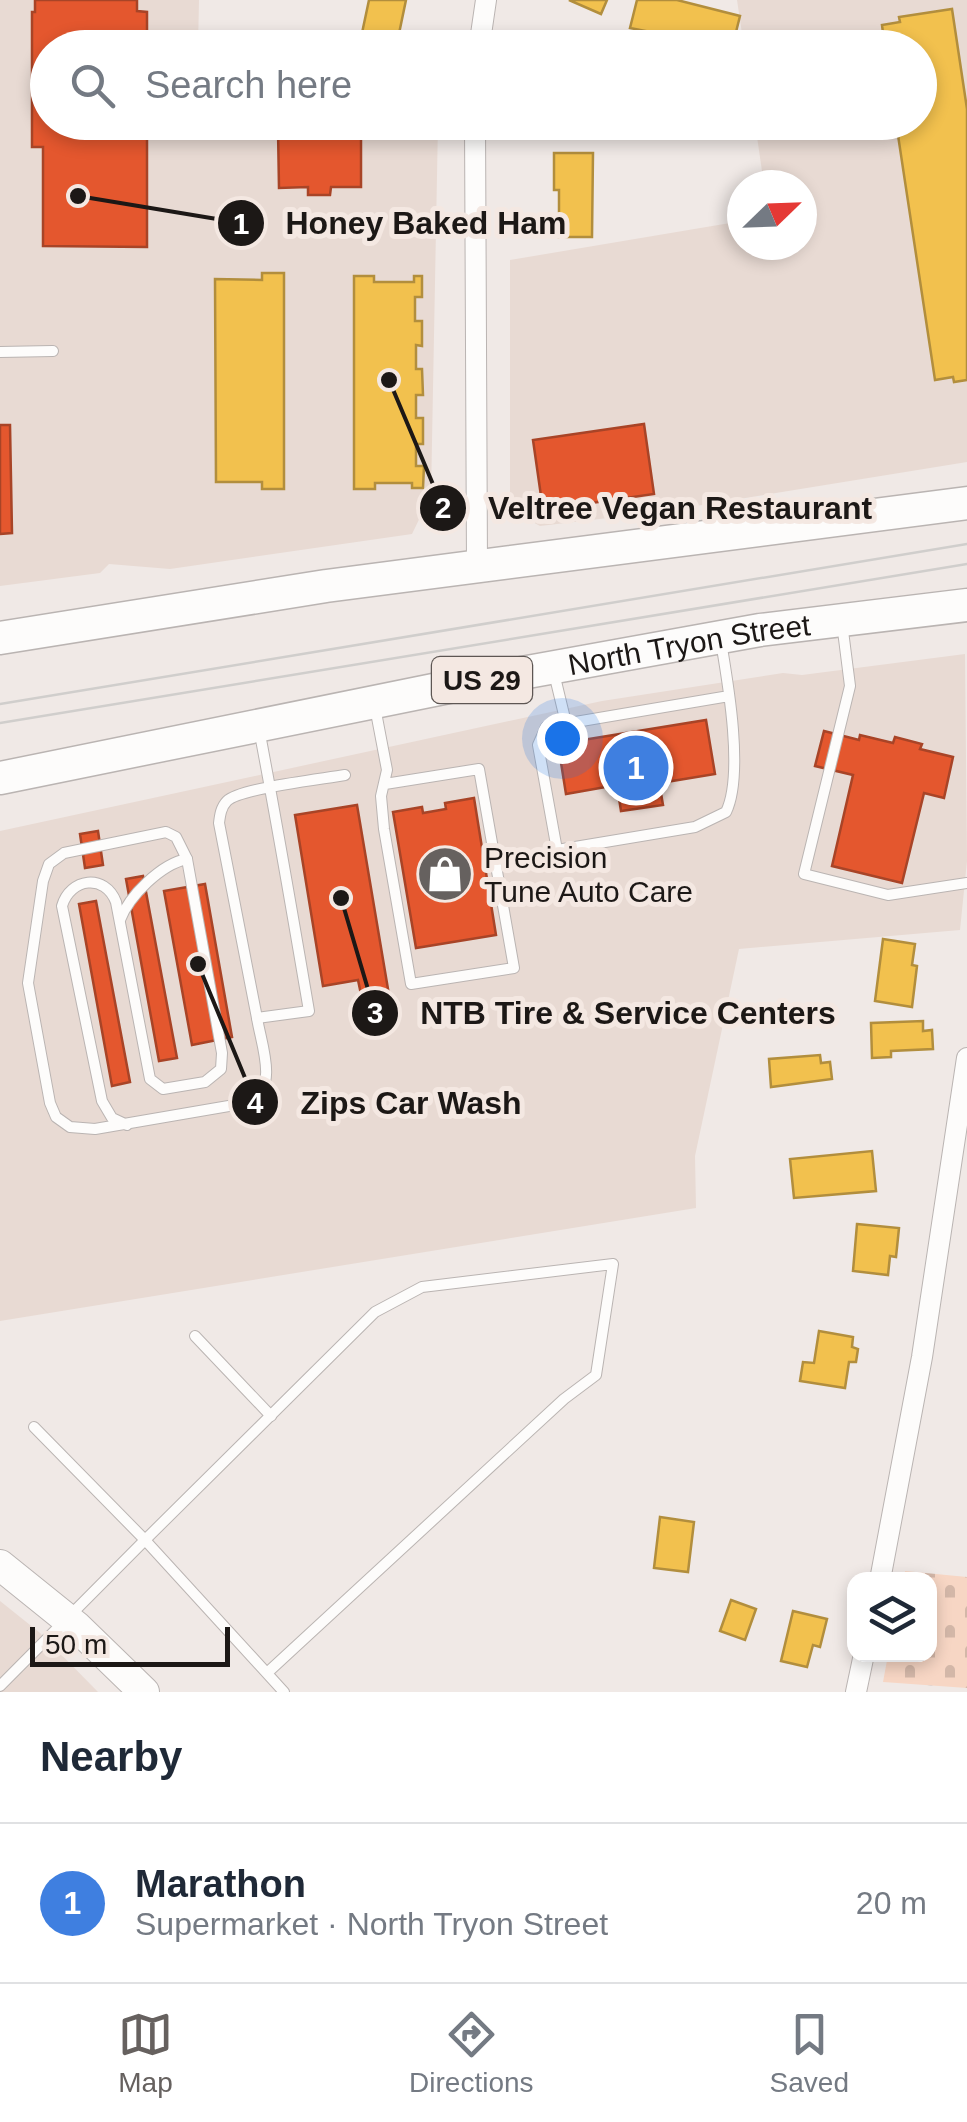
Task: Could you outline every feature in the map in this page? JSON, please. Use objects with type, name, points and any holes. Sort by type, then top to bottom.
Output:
[{"type":"main road","points":[[0,638],[297,590],[967,504]]},
{"type":"main road","name":"North Tryon Street","points":[[0,778],[720,637],[967,605]]},
{"type":"street","points":[[482,30],[486,0]]},
{"type":"street","points":[[474,140],[477,567]]},
{"type":"street","points":[[882,1572],[922,1357],[967,1058]]},
{"type":"street","points":[[0,1565],[68,1619],[144,1692]]},
{"type":"street","points":[[856,1692],[862,1662]]},
{"type":"lane","points":[[0,352],[52,351]]},
{"type":"lane","points":[[842,620],[850,686],[804,874],[888,894],[967,883]]},
{"type":"lane","points":[[720,637],[729,696],[733,795],[726,812],[695,826],[557,850],[538,745],[546,727],[729,696]]},
{"type":"lane","points":[[553,667],[566,722]]},
{"type":"lane","points":[[374,702],[386,770],[381,796],[384,829],[411,984],[514,968],[479,769],[385,784]]},
{"type":"lane","points":[[257,1018],[309,1011],[258,726]]},
{"type":"lane","points":[[127,1125],[112,1118],[102,1101],[62,906],[67,892],[78,884],[106,886],[114,896],[150,1079],[163,1088],[212,1078],[221,1069],[222,1053],[186,859],[176,837],[166,832],[64,854],[49,864],[29,992],[53,1112],[70,1127],[127,1125],[245,1104],[264,1092],[266,1078],[219,823],[223,804],[229,798],[270,788],[345,775]]},
{"type":"lane","points":[[120,921],[127,905],[170,863],[186,859]]},
{"type":"lane","points":[[39,909],[51,905],[64,916]]},
{"type":"lane","points":[[0,1686],[376,1312],[422,1287],[613,1264],[596,1375],[564,1399],[267,1674]]},
{"type":"lane","points":[[195,1336],[271,1416]]},
{"type":"lane","points":[[34,1427],[146,1540],[284,1692]]},
{"type":"shaded area","points":[[0,0],[199,0],[198,30],[30,30],[30,140],[438,140],[431,495],[412,534],[170,569],[109,564],[100,573],[0,586]]},
{"type":"shaded area","points":[[737,0],[967,0],[967,462],[659,512],[540,526],[510,510],[510,260],[727,224],[727,260],[817,260],[817,170],[762,170],[757,140],[937,140],[937,30],[741,30]]},
{"type":"shaded area","points":[[965,654],[967,861],[960,930],[739,949],[695,1156],[696,1208],[0,1321],[0,831],[602,701],[783,673],[802,675]]},
{"type":"shaded area","points":[[0,1601],[40,1633],[98,1692],[0,1692]]},
{"type":"green space","points":[[937,1574],[967,1577],[967,1688],[883,1682],[887,1662],[937,1662]]},
{"type":"building: Homes","points":[[369,0],[406,0],[400,30],[363,30]]},
{"type":"building: Homes","points":[[569,0],[607,0],[601,14]]},
{"type":"building: Homes","points":[[637,0],[677,0],[740,16],[736,30],[630,28]]},
{"type":"building: Homes","points":[[952,9],[967,109],[967,380],[935,380],[899,140],[937,140],[937,30],[883,30],[882,25],[900,22],[899,17]]},
{"type":"building: Homes","points":[[554,153],[593,153],[592,237],[559,237]]},
{"type":"building: Homes","points":[[262,273],[284,273],[284,489],[262,489],[262,482],[216,482],[215,279],[262,280]]},
{"type":"building: Homes","points":[[354,276],[374,276],[374,282],[414,282],[414,276],[422,276],[422,297],[415,297],[415,321],[422,321],[422,346],[416,345],[416,369],[422,369],[423,395],[416,395],[416,418],[423,418],[423,444],[416,444],[416,466],[424,466],[423,488],[412,488],[412,483],[375,483],[375,489],[354,489]]},
{"type":"building: Homes","points":[[883,939],[915,944],[912,965],[917,966],[912,1007],[875,1001]]},
{"type":"building: Homes","points":[[923,1021],[923,1031],[932,1030],[933,1049],[891,1051],[891,1057],[872,1058],[871,1023]]},
{"type":"building: Homes","points":[[820,1055],[821,1063],[830,1062],[832,1079],[771,1087],[769,1059]]},
{"type":"building: Homes","points":[[872,1151],[876,1191],[794,1198],[790,1159]]},
{"type":"building: Homes","points":[[857,1224],[899,1228],[896,1257],[890,1256],[888,1275],[853,1271]]},
{"type":"building: Homes","points":[[819,1331],[853,1337],[852,1347],[858,1349],[856,1362],[849,1362],[845,1388],[800,1381],[803,1362],[814,1363]]},
{"type":"building: Homes","points":[[660,1517],[694,1522],[688,1572],[654,1568]]},
{"type":"building: Homes","points":[[731,1600],[756,1609],[745,1640],[720,1631]]},
{"type":"building: Homes","points":[[793,1611],[827,1619],[820,1647],[813,1645],[807,1667],[781,1661]]},
{"type":"building: Shops","points":[[35,0],[137,0],[137,11],[147,12],[147,30],[32,30]]},
{"type":"building: Shops","points":[[32,140],[147,140],[147,247],[43,246],[43,147],[32,147]]},
{"type":"building: Shops","points":[[278,140],[361,140],[361,187],[331,187],[330,195],[308,195],[308,187],[279,188]]},
{"type":"building: Shops","points":[[644,424],[654,494],[543,510],[533,440]]},
{"type":"building: Shops","points":[[0,425],[10,425],[12,533],[0,534]]},
{"type":"building: Shops","points":[[706,720],[715,774],[660,783],[653,747],[612,753],[617,785],[566,794],[558,744]]},
{"type":"building: Shops","points":[[824,731],[893,743],[895,737],[922,744],[920,749],[953,757],[944,798],[924,793],[902,883],[832,866],[853,775],[815,766]]},
{"type":"building: Shops","points":[[653,747],[663,805],[621,811],[612,753]]},
{"type":"building: Shops","name":"Precision Tune Auto Care","points":[[474,798],[496,935],[416,948],[393,812],[422,807],[423,813],[446,809],[445,803]]},
{"type":"building: Shops","points":[[357,805],[389,995],[362,999],[358,980],[323,986],[295,815]]},
{"type":"building: Shops","points":[[98,831],[103,865],[85,868],[80,834]]},
{"type":"building: Shops","points":[[143,876],[177,1058],[159,1061],[126,879]]},
{"type":"building: Shops","points":[[205,884],[232,1037],[192,1045],[164,891]]},
{"type":"building: Shops","points":[[96,901],[130,1082],[112,1086],[79,904]]},
{"type":"tram line","points":[[0,704],[967,544]]},
{"type":"tram line","points":[[0,723],[967,564]]},
{"type":"place","name":"Honey Baked Ham","points":[[78,196]]},
{"type":"place","name":"Veltree Vegan Restaurant","points":[[389,380]]},
{"type":"place","name":"Marathon","points":[[636,768]]},
{"type":"place","name":"Precision Tune Auto Care","points":[[445,874]]},
{"type":"place","name":"NTB Tire & Service Centers","points":[[341,898]]},
{"type":"place","name":"Zips Car Wash","points":[[198,964]]}]
